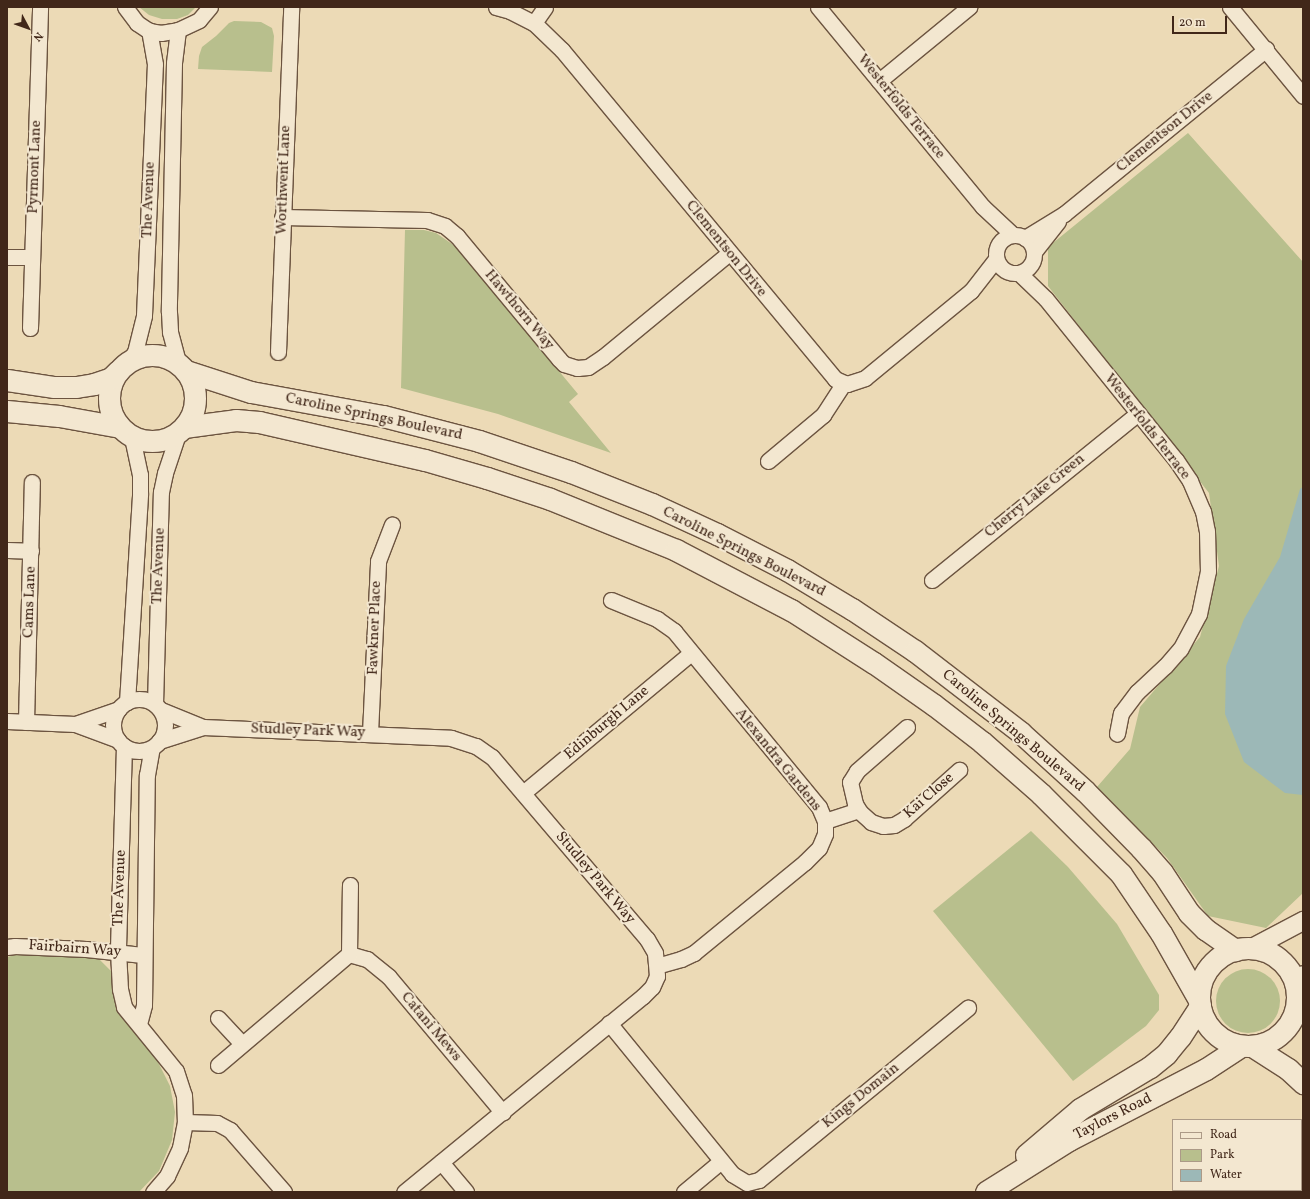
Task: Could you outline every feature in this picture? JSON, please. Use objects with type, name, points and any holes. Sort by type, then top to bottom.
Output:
[{"type":"main road","points":[[7,380],[54,387],[76,387],[94,384],[111,378],[122,368],[137,358],[152,355],[167,358],[182,368],[192,382],[194,393],[194,405],[190,417],[182,429],[169,438],[156,440],[144,440],[126,431],[58,416],[7,411]]},
{"type":"main road","points":[[122,368],[112,382],[109,393],[113,417],[126,431]]},
{"type":"main road","name":"Caroline Springs Boulevard","points":[[182,368],[221,384],[252,392],[383,416],[479,440],[571,472],[652,504],[717,534],[787,570],[852,609],[915,651],[1020,732],[1085,791],[1142,848],[1162,872],[1189,913],[1205,929],[1244,949]]},
{"type":"main road","name":"Caroline Springs Boulevard","points":[[182,429],[236,420],[259,422],[425,460],[487,478],[584,512],[676,550],[791,610],[874,662],[934,705],[982,742],[1041,794],[1121,874],[1161,933],[1199,1003]]},
{"type":"main road","points":[[1244,949],[1267,952],[1281,960],[1292,972],[1300,994],[1294,1016],[1287,1028],[1278,1037],[1266,1043],[1247,1046],[1230,1043],[1219,1037],[1210,1028],[1204,1018],[1199,1003],[1201,983],[1209,968],[1220,956],[1244,949]]},
{"type":"main road","name":"Taylors Road","points":[[986,1192],[1053,1130],[1080,1109],[1150,1067],[1166,1054],[1180,1037],[1199,1003]]},
{"type":"main road","points":[[1247,1046],[1288,1069],[1303,1083]]},
{"type":"main road","name":"Taylors Road","points":[[986,1192],[1069,1140],[1247,1046]]},
{"type":"street","name":"Pyrmont Lane","points":[[30,328],[40,7]]},
{"type":"street","points":[[126,7],[137,23],[150,31],[161,33],[178,30],[199,20],[210,7]]},
{"type":"street","name":"Worthwent Lane","points":[[278,352],[291,7]]},
{"type":"street","name":"Clementson Drive","points":[[496,7],[510,11],[534,23],[562,50],[826,370],[835,379],[844,383]]},
{"type":"street","points":[[534,23],[545,7]]},
{"type":"street","name":"Westerfolds Terrace","points":[[818,7],[983,207],[1019,236]]},
{"type":"street","points":[[879,81],[969,7]]},
{"type":"street","points":[[1230,7],[1303,96]]},
{"type":"street","name":"The Avenue","points":[[178,30],[174,63],[169,312],[170,332],[182,368]]},
{"type":"street","name":"The Avenue","points":[[122,368],[135,352],[144,315],[155,64],[150,31]]},
{"type":"street","name":"Clementson Drive","points":[[1019,236],[1064,214],[1266,49]]},
{"type":"street","name":"Westerfolds Terrace","points":[[983,207],[1000,243]]},
{"type":"street","name":"Clementson Drive","points":[[1033,258],[1064,214]]},
{"type":"street","name":"Hawthorn Way","points":[[282,217],[427,220],[445,226],[457,236],[559,359],[564,364],[577,368],[588,367],[602,357],[729,253]]},
{"type":"street","points":[[971,291],[1029,268],[1033,258],[1033,246],[1019,236],[1008,236],[997,248],[996,259],[999,265],[1014,273]]},
{"type":"street","points":[[7,257],[32,257]]},
{"type":"street","name":"Westerfolds Terrace","points":[[1033,258],[1046,299]]},
{"type":"street","points":[[768,461],[823,415],[844,383],[856,382],[865,378],[971,291],[996,259]]},
{"type":"street","name":"Westerfolds Terrace","points":[[1014,273],[1046,299],[1176,460],[1190,481],[1203,511],[1207,531],[1208,571],[1204,594],[1192,628],[1180,649],[1165,666],[1137,692],[1120,713],[1117,734]]},
{"type":"street","name":"Cherry Lake Green","points":[[932,580],[1138,413]]},
{"type":"street","name":"The Avenue","points":[[158,707],[162,492],[165,473],[182,429]]},
{"type":"street","name":"The Avenue","points":[[123,706],[140,492],[140,475],[126,431]]},
{"type":"street","name":"Cams Lane","points":[[26,722],[32,482]]},
{"type":"street","name":"Fawkner Place","points":[[370,733],[378,561],[392,525]]},
{"type":"street","points":[[7,550],[31,551]]},
{"type":"street","name":"Alexandra Gardens","points":[[611,600],[657,619],[674,632],[819,807],[825,821],[825,834],[819,848],[806,860],[694,953],[681,959],[657,966]]},
{"type":"street","name":"Edinburgh Lane","points":[[523,793],[691,653]]},
{"type":"street","points":[[7,721],[75,724],[138,751],[156,744],[165,726],[158,707],[141,699],[75,724]]},
{"type":"street","points":[[121,743],[114,725],[115,717],[123,706]]},
{"type":"street","name":"Studley Park Way","points":[[158,707],[203,727],[370,733],[451,738],[476,746],[492,757],[647,940],[655,953],[657,976],[652,987],[503,1113],[404,1192]]},
{"type":"street","name":"Studley Park Way","points":[[156,744],[203,727]]},
{"type":"street","points":[[825,821],[858,810],[851,790],[850,782],[857,771],[907,727]]},
{"type":"street","name":"The Avenue","points":[[121,743],[118,951],[120,990],[124,1007],[176,1072],[184,1095],[185,1122],[180,1148],[167,1176],[153,1192]]},
{"type":"street","name":"The Avenue","points":[[139,1024],[144,1006],[143,955],[147,775],[156,744]]},
{"type":"street","name":"Kai Close","points":[[858,810],[871,822],[883,826],[894,826],[904,819],[959,770]]},
{"type":"street","points":[[218,1064],[349,954],[350,885]]},
{"type":"street","points":[[1244,949],[1303,921]]},
{"type":"street","name":"Fairbairn Way","points":[[7,947],[15,946],[118,951],[143,955]]},
{"type":"street","name":"Catani Mews","points":[[349,954],[367,959],[389,977],[503,1113]]},
{"type":"street","name":"Kings Domain","points":[[609,1023],[732,1174],[754,1187],[759,1180],[968,1008]]},
{"type":"street","points":[[218,1018],[242,1044]]},
{"type":"street","points":[[185,1122],[217,1123],[230,1130],[284,1192]]},
{"type":"street","points":[[684,1192],[721,1161]]},
{"type":"street","points":[[441,1162],[466,1192]]},
{"type":"green space","points":[[139,7],[196,7],[188,15],[177,19],[162,19],[149,15]]},
{"type":"green space","points":[[234,21],[261,22],[272,28],[274,36],[272,72],[198,69],[199,56],[202,47],[229,23]]},
{"type":"green space","points":[[1188,133],[1303,262],[1303,893],[1266,928],[1208,916],[1167,858],[1097,787],[1130,749],[1140,707],[1200,637],[1219,566],[1209,493],[1048,286],[1048,247]]},
{"type":"green space","points":[[405,230],[424,230],[436,233],[455,246],[578,394],[569,402],[611,453],[498,414],[401,388]]},
{"type":"green space","points":[[1031,831],[1068,867],[1117,924],[1159,995],[1159,1010],[1146,1026],[1073,1081],[933,911]]},
{"type":"green space","points":[[15,955],[98,958],[112,972],[116,1004],[135,1034],[156,1058],[170,1086],[175,1112],[172,1140],[159,1171],[139,1192],[7,1192],[7,957]]},
{"type":"green space","points":[[1248,969],[1266,975],[1274,983],[1280,1001],[1274,1019],[1266,1027],[1248,1033],[1230,1027],[1222,1019],[1216,1001],[1222,983],[1230,975]]},
{"type":"water","points":[[1303,487],[1303,795],[1285,793],[1244,762],[1225,714],[1226,666],[1244,619],[1280,557],[1300,489]]}]
